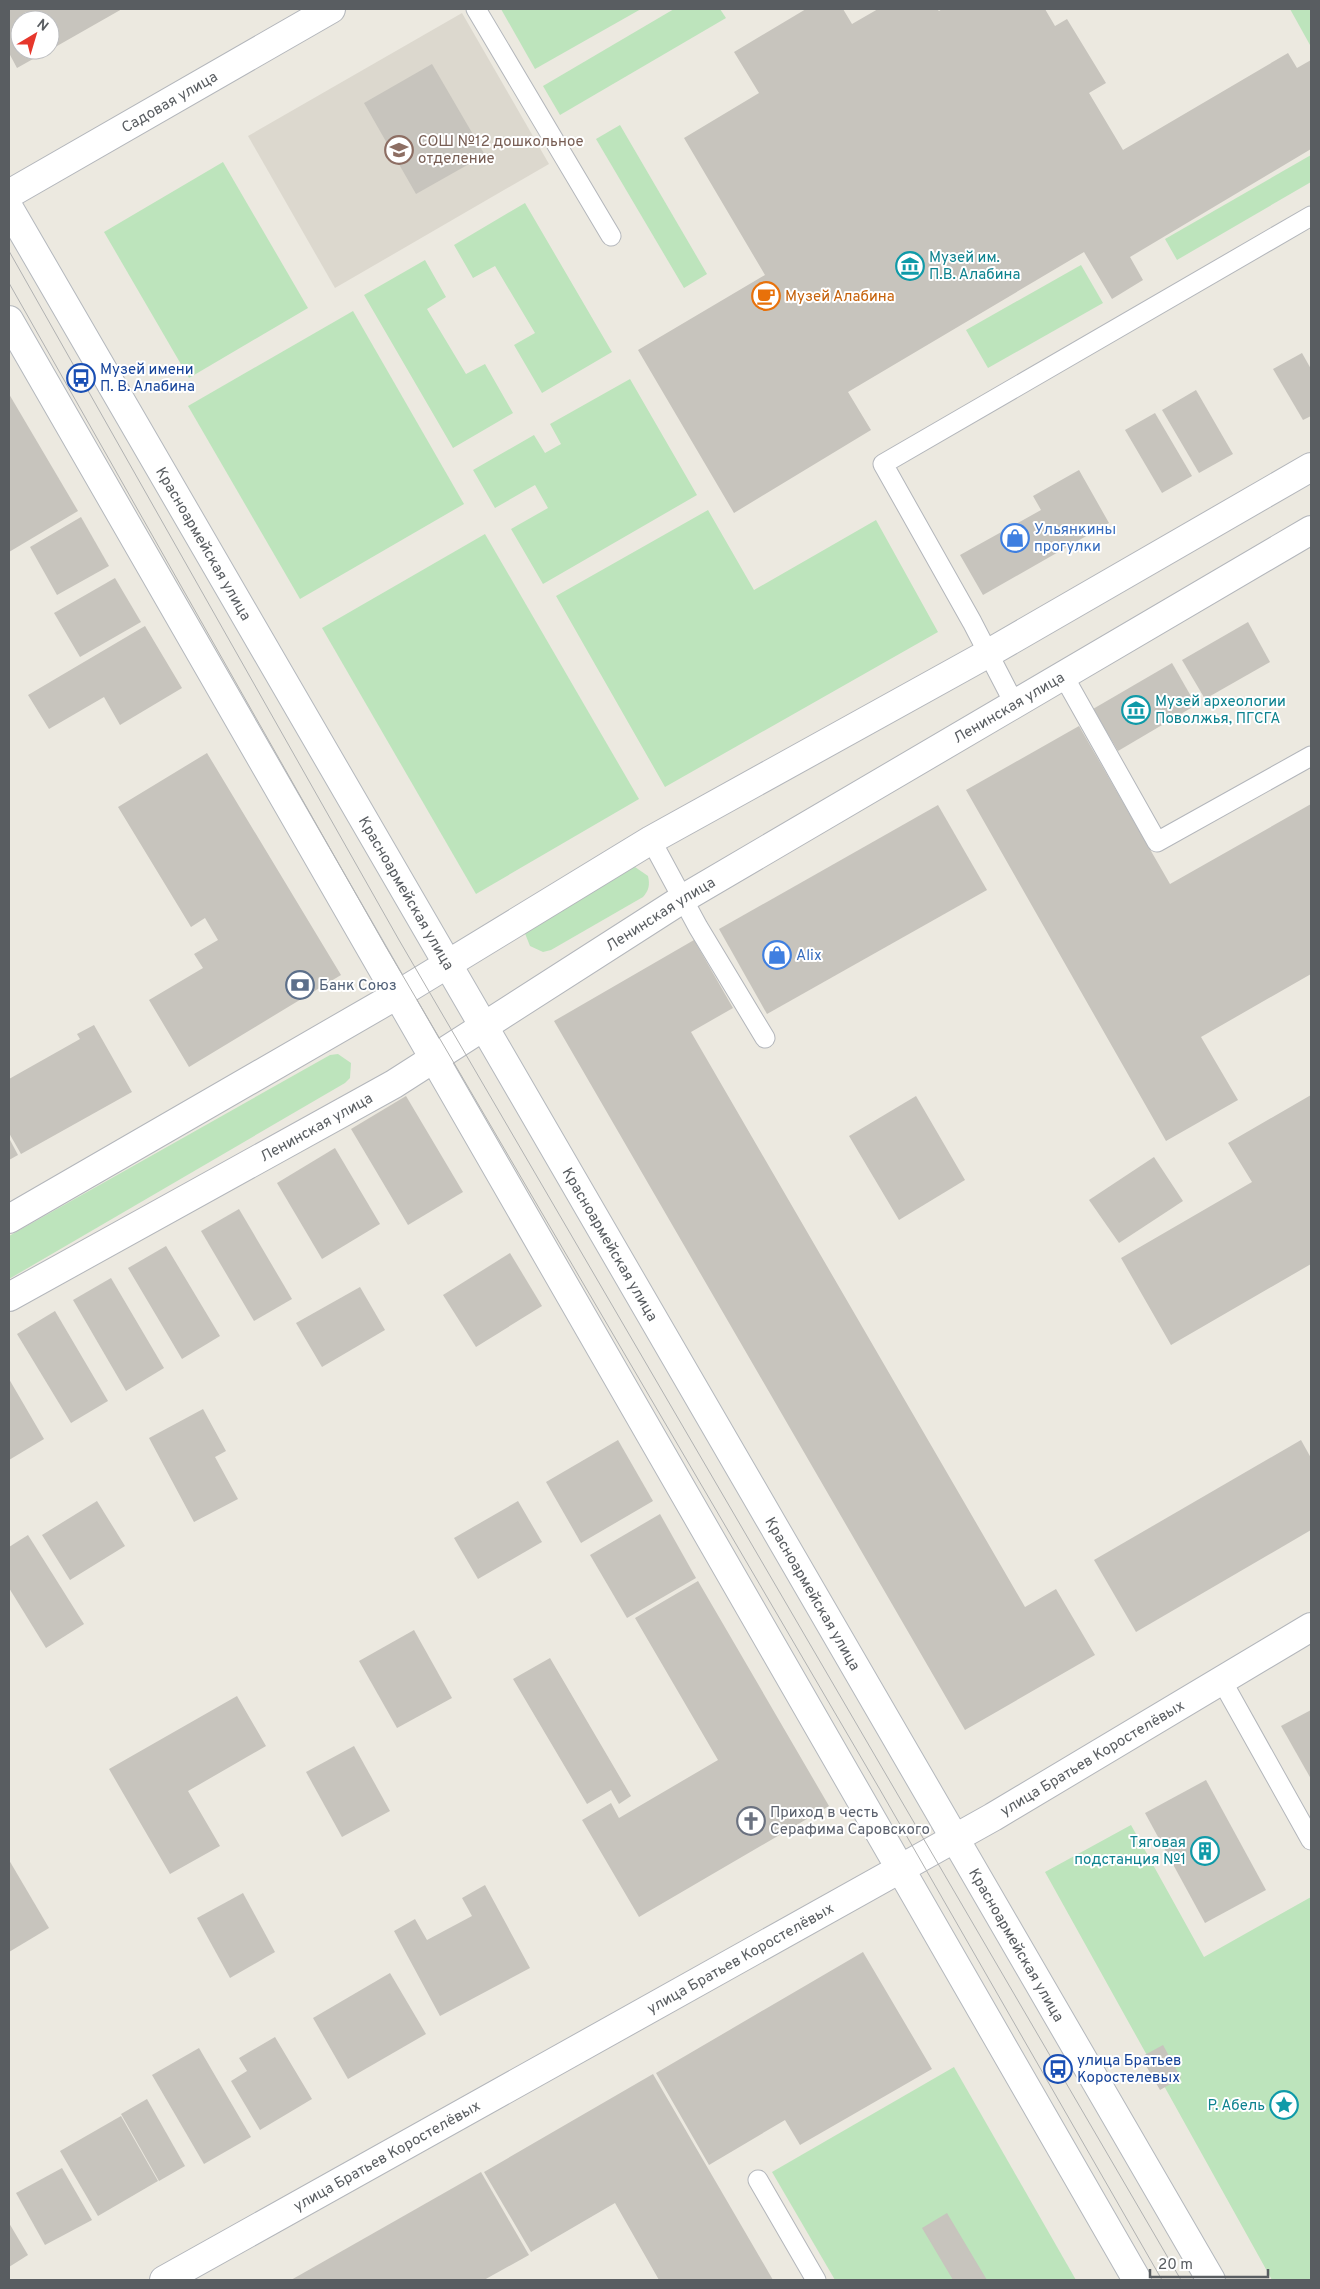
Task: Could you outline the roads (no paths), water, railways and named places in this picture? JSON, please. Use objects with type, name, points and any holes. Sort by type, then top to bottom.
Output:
[{"type":"street","name":"Садовая улица","points":[[9,194],[331,9]]},
{"type":"street","name":"Красноармейская улица","points":[[9,208],[1210,2280]]},
{"type":"street","points":[[9,320],[1137,2280]]},
{"type":"street","points":[[9,1219],[397,995],[650,840],[987,654],[1311,468]]},
{"type":"street","name":"Ленинская улица","points":[[9,1296],[394,1084],[684,898],[1311,530]]},
{"type":"street","name":"улица Братьев Коростелёвых","points":[[164,2280],[900,1869],[1311,1628]]},
{"type":"lane","points":[[476,9],[611,236]]},
{"type":"lane","points":[[1015,705],[972,622],[883,464],[1311,216]]},
{"type":"lane","points":[[1063,675],[1157,842],[1311,756]]},
{"type":"lane","points":[[650,840],[684,898],[698,927],[765,1038]]},
{"type":"lane","points":[[1222,1681],[1311,1840]]},
{"type":"lane","points":[[758,2180],[816,2280]]},
{"type":"tram line","points":[[9,251],[399,940],[1181,2280]]},
{"type":"tram line","points":[[9,283],[386,947],[879,1788],[1162,2280]]},
{"type":"place","name":"СОШ №12 дошкольное отделение","points":[[399,150]]},
{"type":"place","name":"Музей им. П.В. Алабина","points":[[910,266]]},
{"type":"place","name":"Музей Алабина","points":[[766,296]]},
{"type":"place","name":"Музей имени П. В. Алабина","points":[[81,378]]},
{"type":"place","name":"Ульянкины прогулки","points":[[1015,538]]},
{"type":"place","name":"Музей археологии Поволжья, ПГСГА","points":[[1136,710]]},
{"type":"place","name":"Alix","points":[[777,955]]},
{"type":"place","name":"Банк Союз","points":[[300,985]]},
{"type":"place","name":"Приход в честь Серафима Саровского","points":[[751,1821]]},
{"type":"place","name":"Тяговая подстанция №1","points":[[1205,1851]]},
{"type":"place","name":"улица Братьев Коростелевых","points":[[1058,2069]]},
{"type":"place","name":"Р. Абель","points":[[1284,2105]]}]
